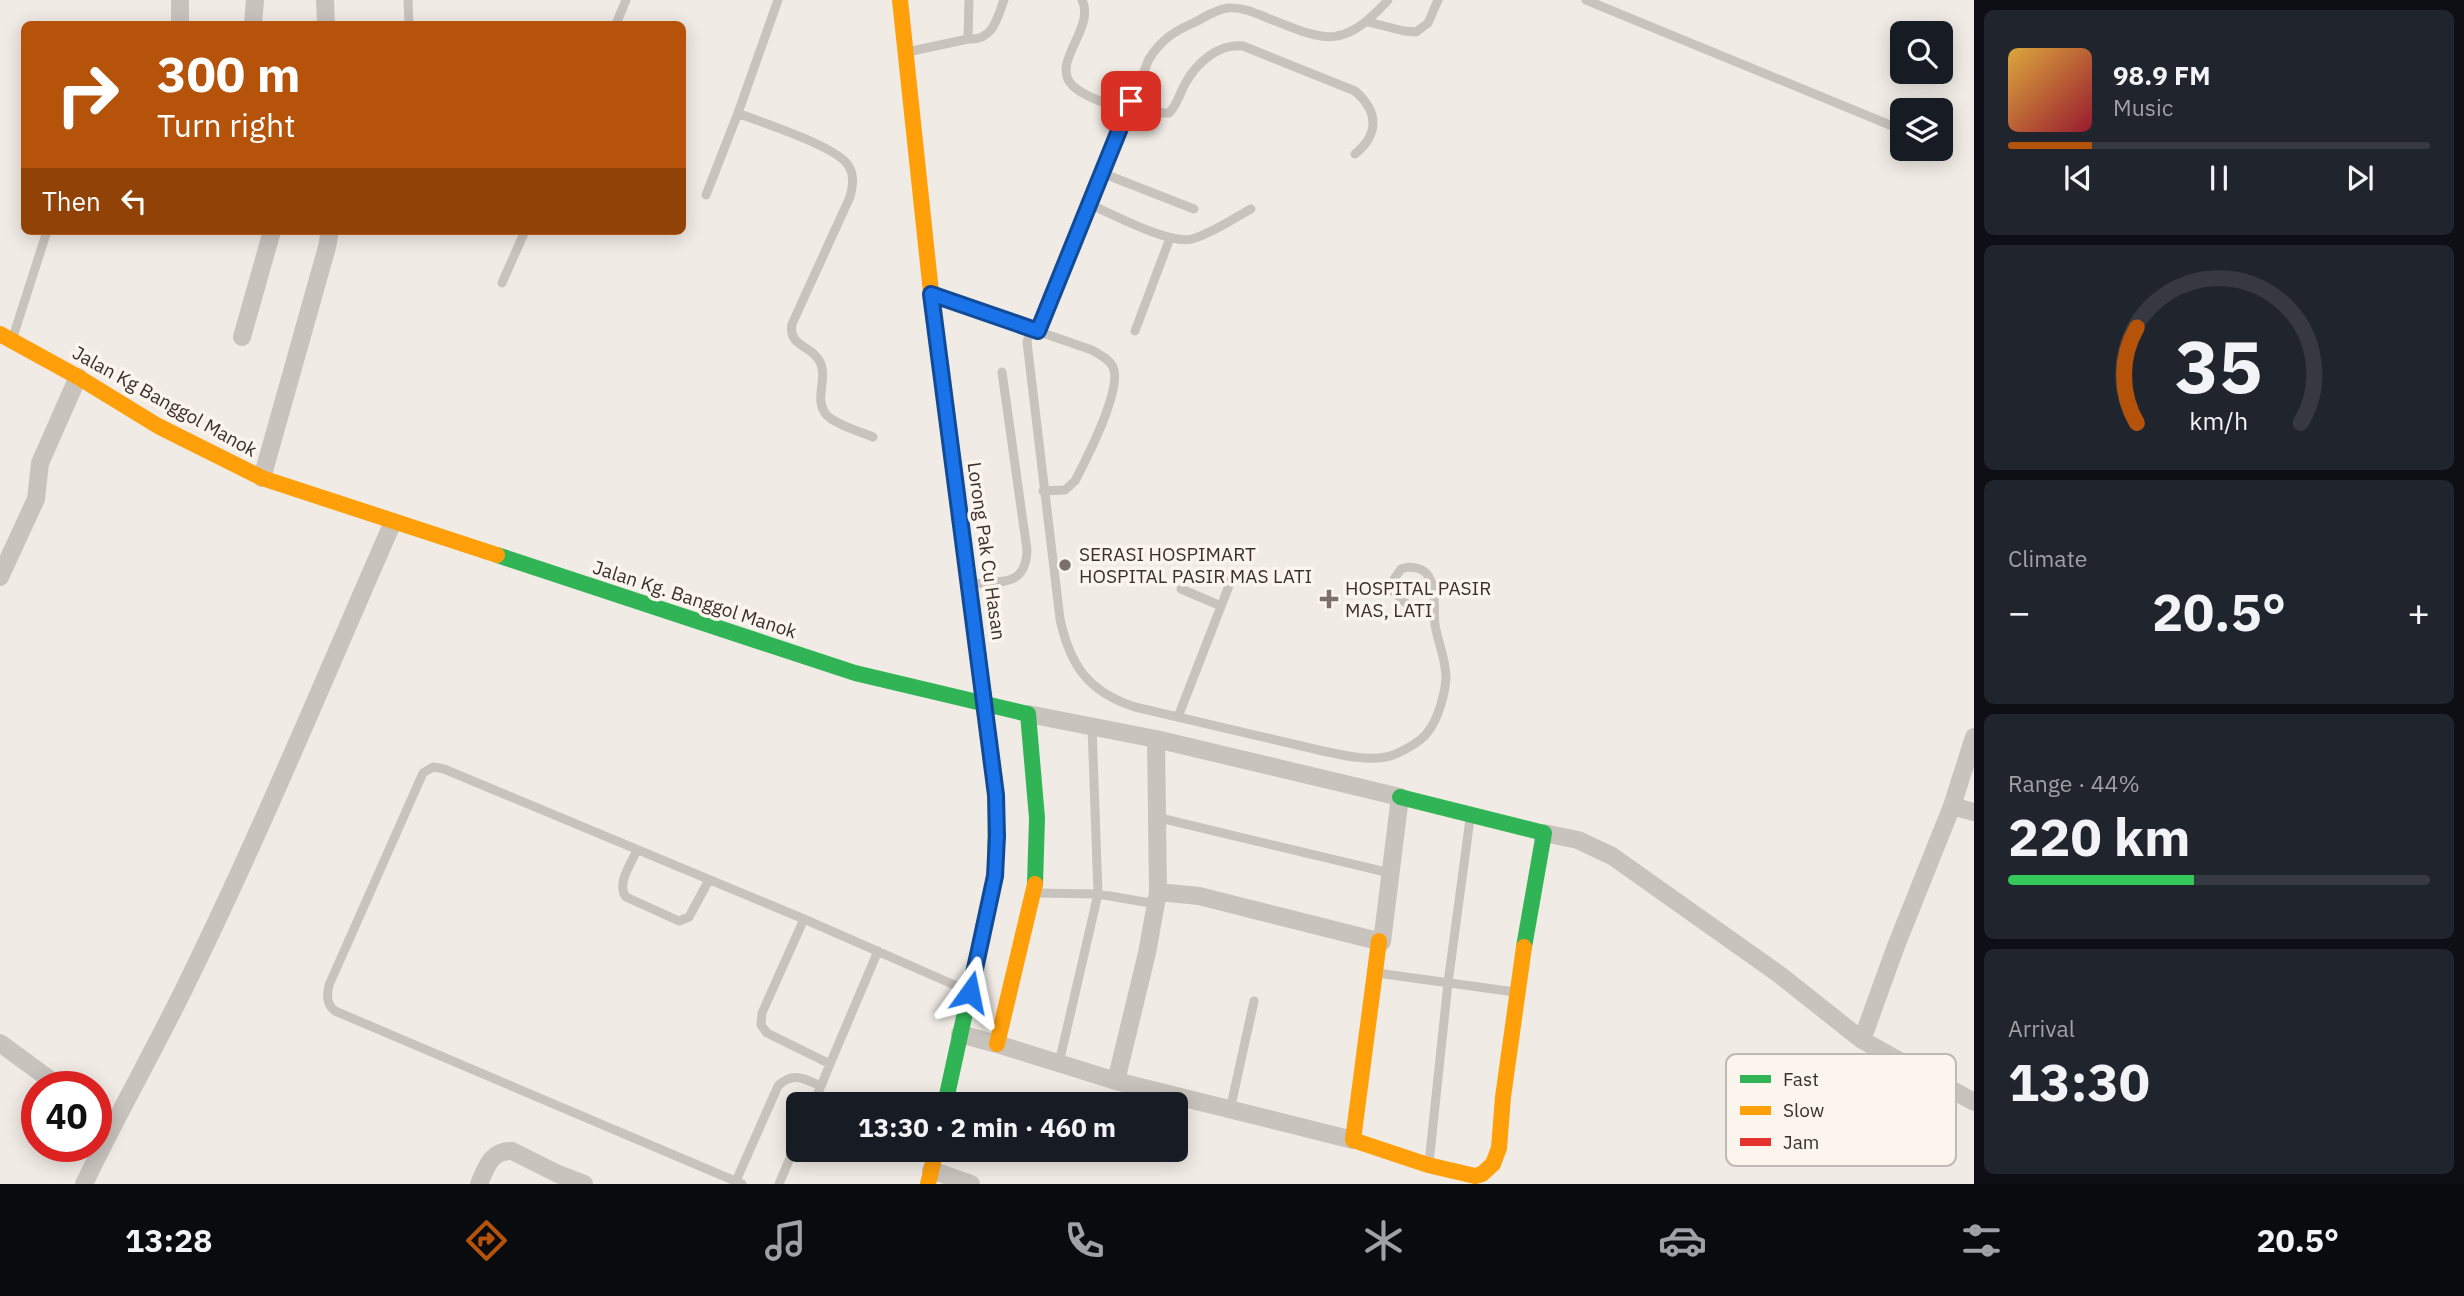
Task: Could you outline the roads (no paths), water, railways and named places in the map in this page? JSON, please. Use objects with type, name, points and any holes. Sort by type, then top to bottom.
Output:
[{"type":"street","points":[[180,0],[180,21]]},
{"type":"street","points":[[253,21],[255,0]]},
{"type":"street","points":[[325,0],[326,21]]},
{"type":"street","name":"Lorong Pak Cu Hasan","points":[[900,0],[931,294],[996,795],[995,876],[948,1092]]},
{"type":"street","points":[[242,337],[271,235]]},
{"type":"street","points":[[262,478],[329,235]]},
{"type":"street","name":"Jalan Kg Banggol Manok","points":[[6,338],[78,377],[158,426],[262,478],[393,522]]},
{"type":"street","points":[[0,577],[37,499],[40,463],[78,377]]},
{"type":"street","points":[[112,1125],[183,992],[303,731],[393,522]]},
{"type":"street","name":"Jalan Kg. Banggol Manok","points":[[393,522],[855,673],[1028,714]]},
{"type":"street","points":[[997,1044],[1034,892],[1038,861],[1028,714],[1156,739],[1578,840],[1612,856],[1780,975],[1862,1040],[1887,1054]]},
{"type":"street","points":[[1862,1040],[1952,806],[1974,737]]},
{"type":"street","points":[[1116,1081],[1147,953],[1157,898],[1156,739]]},
{"type":"street","points":[[1353,1140],[1400,797]]},
{"type":"street","points":[[1952,806],[1974,812]]},
{"type":"street","points":[[960,1034],[1116,1081],[1353,1140],[1475,1176],[1482,1174],[1493,1164],[1499,1148],[1517,993],[1544,833]]},
{"type":"street","points":[[1157,898],[1199,896],[1379,942]]},
{"type":"street","points":[[0,1042],[39,1071]]},
{"type":"street","points":[[1956,1092],[1974,1102]]},
{"type":"street","points":[[479,1184],[491,1158],[506,1151],[512,1151],[556,1179],[584,1184]]},
{"type":"street","points":[[84,1184],[94,1162]]},
{"type":"street","points":[[930,1177],[971,1184]]},
{"type":"lane","points":[[408,0],[409,21]]},
{"type":"lane","points":[[617,21],[626,0]]},
{"type":"lane","points":[[706,195],[778,0]]},
{"type":"lane","points":[[968,39],[969,0]]},
{"type":"lane","points":[[906,52],[980,39],[989,33],[1004,0]]},
{"type":"lane","points":[[1082,0],[1085,20],[1066,63],[1066,73],[1076,88],[1127,112]]},
{"type":"lane","points":[[1388,0],[1368,22],[1345,36],[1310,35],[1252,12],[1229,8],[1172,32],[1149,59],[1089,204],[1027,342],[1056,601],[1065,641],[1090,684],[1115,701],[1351,757],[1387,757],[1402,752],[1427,734],[1442,698],[1446,678],[1444,655],[1433,611],[1433,592],[1426,573],[1412,567],[1401,569],[1394,579],[1394,593],[1411,608],[1433,611]]},
{"type":"lane","points":[[1586,0],[1611,5],[1890,125]]},
{"type":"lane","points":[[1368,22],[1416,32],[1428,23],[1436,2]]},
{"type":"lane","points":[[1131,101],[1169,113],[1186,82],[1201,63],[1226,46],[1243,46],[1355,91],[1367,101],[1374,125],[1373,135],[1355,154]]},
{"type":"lane","points":[[738,113],[825,148],[839,155],[851,169],[853,186],[850,197],[792,324],[792,333],[797,342],[820,362],[823,371],[820,398],[824,413],[829,418],[873,437]]},
{"type":"lane","points":[[1102,173],[1194,209]]},
{"type":"lane","points":[[1089,204],[1170,238],[1191,239],[1251,209]]},
{"type":"lane","points":[[6,338],[45,235]]},
{"type":"lane","points":[[502,283],[523,235]]},
{"type":"lane","points":[[1135,331],[1170,238]]},
{"type":"lane","points":[[931,294],[1034,329],[1102,356],[1113,368],[1113,396],[1075,481],[1065,490],[1043,491]]},
{"type":"lane","points":[[970,584],[1016,578],[1024,570],[1026,563],[1027,550],[1002,372]]},
{"type":"lane","points":[[1178,717],[1232,578]]},
{"type":"lane","points":[[1181,589],[1221,606]]},
{"type":"lane","points":[[1059,1063],[1098,894],[1092,726]]},
{"type":"lane","points":[[821,1086],[796,1076],[778,1086],[739,1183],[335,1011],[328,1000],[329,985],[420,777],[427,769],[439,767],[804,919],[970,992]]},
{"type":"lane","points":[[1428,1164],[1448,983],[1471,815]]},
{"type":"lane","points":[[1156,817],[1390,873]]},
{"type":"lane","points":[[637,850],[622,886],[622,893],[679,921],[689,917],[709,880]]},
{"type":"lane","points":[[1034,892],[1157,898]]},
{"type":"lane","points":[[804,919],[762,1013],[761,1025],[767,1033],[830,1064]]},
{"type":"lane","points":[[818,1092],[878,951]]},
{"type":"lane","points":[[1375,973],[1517,993]]},
{"type":"lane","points":[[1230,1110],[1254,1001]]},
{"type":"lane","points":[[779,1184],[788,1162]]},
{"type":"place","name":"SERASI HOSPIMART HOSPITAL PASIR MAS LATI","points":[[1065,565]]},
{"type":"place","name":"HOSPITAL PASIR MAS, LATI","points":[[1329,599]]}]
